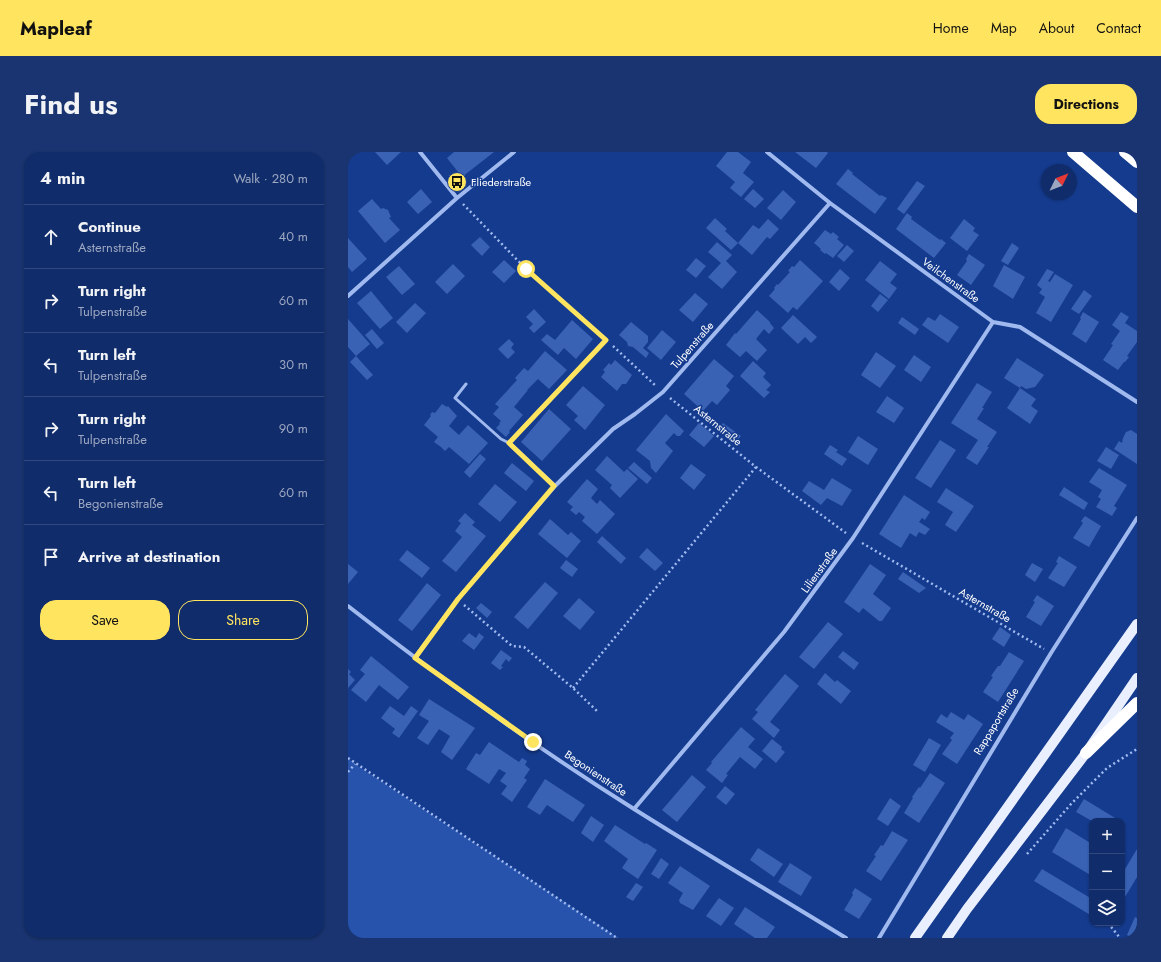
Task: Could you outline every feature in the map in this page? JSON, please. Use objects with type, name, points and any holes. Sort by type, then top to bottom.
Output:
[{"type":"highway","points":[[1073,152],[1137,207]]},
{"type":"highway","points":[[1125,152],[1137,162]]},
{"type":"highway","points":[[1086,753],[1137,703]]},
{"type":"main road","points":[[915,938],[1137,624]]},
{"type":"main road","points":[[947,938],[967,909],[1086,753],[1137,678]]},
{"type":"street","points":[[420,152],[457,198]]},
{"type":"street","points":[[348,296],[457,198],[514,152]]},
{"type":"street","name":"Veilchenstraße","points":[[767,152],[830,203],[993,322],[1020,327],[1137,402]]},
{"type":"street","name":"Tulpenstraße","points":[[415,658],[458,599],[554,486],[613,429],[663,392],[830,203]]},
{"type":"street","name":"Lilienstraße","points":[[634,809],[784,632],[853,538],[993,322]]},
{"type":"street","points":[[554,486],[509,443],[606,340]]},
{"type":"street","name":"Rappaportstraße","points":[[879,938],[1051,653],[1137,518]]},
{"type":"street","name":"Begonienstraße","points":[[348,606],[415,658],[533,742],[634,809],[846,938]]},
{"type":"lane","points":[[466,384],[455,398],[501,439],[509,443]]},
{"type":"path","name":"Asternstraße","points":[[457,198],[526,269],[663,392],[756,467],[853,538],[1051,653]]},
{"type":"path","points":[[573,688],[756,467]]},
{"type":"path","points":[[458,599],[512,646],[524,647],[573,688],[597,711]]},
{"type":"path","points":[[1027,854],[1071,804],[1107,768],[1137,749]]},
{"type":"path","points":[[348,758],[612,937],[617,938]]},
{"type":"path","points":[[348,772],[355,764]]},
{"type":"path","points":[[1110,926],[1120,938]]},
{"type":"shaded area","points":[[348,758],[355,764],[619,938],[348,938]]},
{"type":"building","points":[[375,152],[401,152],[387,165]]},
{"type":"building","points":[[454,152],[494,152],[462,177],[447,158]]},
{"type":"building","points":[[727,152],[738,152],[751,162],[743,173],[754,182],[741,197],[730,188],[735,182],[716,166]]},
{"type":"building","points":[[795,152],[827,152],[828,153],[816,168]]},
{"type":"building","points":[[848,169],[853,173],[852,174],[880,196],[881,195],[887,198],[875,214],[836,184]]},
{"type":"building","points":[[917,181],[925,186],[904,214],[897,209]]},
{"type":"building","points":[[421,189],[432,202],[418,214],[407,202]]},
{"type":"building","points":[[753,189],[764,199],[755,208],[744,199]]},
{"type":"building","points":[[783,190],[796,202],[781,220],[767,208]]},
{"type":"building","points":[[372,199],[381,209],[383,208],[388,210],[391,217],[389,218],[400,230],[385,243],[358,211]]},
{"type":"building","points":[[907,213],[912,217],[911,219],[946,243],[934,258],[896,229]]},
{"type":"building","points":[[715,218],[727,229],[725,231],[738,243],[731,250],[706,228]]},
{"type":"building","points":[[768,219],[779,229],[770,239],[767,237],[752,255],[738,243],[753,225],[759,229]]},
{"type":"building","points":[[964,219],[975,228],[973,231],[979,235],[967,251],[950,238]]},
{"type":"building","points":[[825,230],[831,234],[833,232],[839,237],[837,239],[844,245],[833,258],[826,253],[825,254],[814,243]]},
{"type":"building","points":[[480,237],[490,247],[482,256],[471,245]]},
{"type":"building","points":[[348,238],[367,259],[352,272],[348,267]]},
{"type":"building","points":[[717,242],[732,255],[726,261],[737,272],[722,289],[708,277],[721,263],[708,252]]},
{"type":"building","points":[[1012,243],[1019,248],[1008,265],[1001,261]]},
{"type":"building","points":[[847,245],[854,251],[844,262],[837,256]]},
{"type":"building","points":[[969,254],[985,265],[971,285],[957,275],[967,261],[966,259]]},
{"type":"building","points":[[696,258],[706,266],[696,278],[686,270]]},
{"type":"building","points":[[504,260],[516,271],[504,283],[492,272]]},
{"type":"building","points":[[800,260],[823,281],[797,310],[793,307],[788,313],[769,296],[777,284],[778,285],[790,272],[788,271],[792,266],[794,267]]},
{"type":"building","points":[[880,261],[897,274],[890,283],[897,288],[889,299],[865,280]]},
{"type":"building","points":[[453,264],[465,276],[447,294],[435,282]]},
{"type":"building","points":[[1004,265],[1025,277],[1013,299],[993,286]]},
{"type":"building","points":[[399,266],[415,284],[402,295],[386,277]]},
{"type":"building","points":[[840,269],[850,278],[839,291],[829,282]]},
{"type":"building","points":[[1047,269],[1054,272],[1048,281],[1050,282],[1055,274],[1073,285],[1051,322],[1036,313],[1045,297],[1039,293],[1042,289],[1037,285]]},
{"type":"building","points":[[1084,290],[1092,296],[1079,314],[1071,309]]},
{"type":"building","points":[[371,291],[393,318],[380,329],[357,303]]},
{"type":"building","points":[[695,293],[708,304],[693,322],[679,310]]},
{"type":"building","points":[[880,294],[888,300],[878,312],[871,306]]},
{"type":"building","points":[[415,303],[426,313],[407,333],[396,322]]},
{"type":"building","points":[[534,309],[546,322],[534,333],[529,328],[533,324],[526,317]]},
{"type":"building","points":[[757,310],[770,322],[774,328],[769,334],[764,329],[756,339],[767,350],[757,361],[746,351],[740,357],[726,345],[735,333],[736,334]]},
{"type":"building","points":[[1083,312],[1099,322],[1086,343],[1072,334],[1081,319],[1080,318]]},
{"type":"building","points":[[1121,312],[1129,317],[1125,323],[1137,331],[1137,342],[1127,356],[1129,357],[1118,370],[1103,360],[1120,331],[1112,325]]},
{"type":"building","points":[[940,314],[959,327],[948,343],[922,325],[928,317],[935,321]]},
{"type":"building","points":[[793,315],[817,337],[811,343],[805,337],[798,344],[781,328]]},
{"type":"building","points":[[902,317],[919,329],[915,335],[898,323]]},
{"type":"building","points":[[348,319],[370,344],[356,356],[348,347]]},
{"type":"building","points":[[572,320],[593,339],[576,359],[564,348],[558,355],[541,340],[547,334],[555,340]]},
{"type":"building","points":[[631,322],[648,336],[648,342],[643,348],[649,353],[646,358],[633,347],[628,346],[627,342],[619,335]]},
{"type":"building","points":[[372,329],[384,343],[377,349],[365,335]]},
{"type":"building","points":[[662,330],[676,342],[661,360],[647,348]]},
{"type":"building","points":[[509,339],[514,344],[511,348],[515,352],[508,359],[498,349]]},
{"type":"building","points":[[545,351],[567,370],[549,389],[538,379],[527,390],[514,407],[523,415],[509,431],[510,432],[506,437],[496,428],[501,421],[493,414],[499,407],[495,404],[517,380],[515,378],[524,368],[528,371]]},
{"type":"building","points":[[876,352],[896,366],[880,388],[861,375]]},
{"type":"building","points":[[914,355],[931,367],[921,382],[904,370]]},
{"type":"building","points":[[356,356],[373,375],[367,380],[350,362]]},
{"type":"building","points":[[1017,358],[1044,375],[1035,387],[1026,389],[1021,386],[1020,388],[1004,378]]},
{"type":"building","points":[[714,359],[734,376],[726,386],[730,390],[717,405],[712,401],[703,411],[684,394]]},
{"type":"building","points":[[615,360],[632,375],[626,384],[622,384],[617,391],[601,377],[605,372],[603,370],[609,363],[611,365]]},
{"type":"building","points":[[753,361],[766,373],[763,377],[771,385],[766,390],[770,392],[764,398],[740,376]]},
{"type":"building","points":[[977,383],[992,392],[977,419],[997,432],[977,465],[966,458],[978,440],[951,423]]},
{"type":"building","points":[[583,386],[605,405],[585,430],[574,420],[578,416],[566,405]]},
{"type":"building","points":[[1020,388],[1036,399],[1031,406],[1038,411],[1030,424],[1007,408]]},
{"type":"building","points":[[887,396],[904,408],[894,423],[876,412]]},
{"type":"building","points":[[442,404],[447,407],[448,406],[457,416],[449,426],[459,435],[468,425],[488,443],[469,464],[449,447],[445,451],[434,442],[438,437],[424,425],[431,416],[430,415],[432,412],[435,413]]},
{"type":"building","points":[[549,409],[571,429],[542,461],[521,442]]},
{"type":"building","points":[[666,414],[684,431],[680,436],[677,436],[674,433],[665,443],[673,451],[656,473],[651,468],[650,461],[636,450]]},
{"type":"building","points":[[699,423],[714,436],[704,447],[689,435]]},
{"type":"building","points":[[723,423],[741,436],[736,442],[718,429]]},
{"type":"building","points":[[1131,430],[1137,434],[1137,464],[1114,449],[1119,441],[1122,443],[1126,432]]},
{"type":"building","points":[[858,436],[878,449],[868,465],[848,452]]},
{"type":"building","points":[[940,440],[956,450],[931,488],[915,478]]},
{"type":"building","points":[[830,445],[838,450],[836,452],[847,459],[842,466],[824,454]]},
{"type":"building","points":[[1106,447],[1119,455],[1111,469],[1097,461]]},
{"type":"building","points":[[480,454],[486,459],[470,478],[464,472]]},
{"type":"building","points":[[607,456],[624,472],[627,469],[638,479],[620,498],[610,488],[612,485],[595,470]]},
{"type":"building","points":[[634,462],[652,478],[647,484],[628,468]]},
{"type":"building","points":[[512,463],[534,481],[526,491],[504,473]]},
{"type":"building","points":[[691,464],[706,475],[694,490],[680,478]]},
{"type":"building","points":[[1099,468],[1127,485],[1114,506],[1117,508],[1112,516],[1096,507],[1101,499],[1098,497],[1102,490],[1089,482]]},
{"type":"building","points":[[832,478],[852,490],[842,506],[827,498],[821,505],[802,491],[809,481],[824,490]]},
{"type":"building","points":[[587,479],[598,489],[591,498],[597,504],[600,500],[615,514],[597,534],[582,521],[585,517],[579,512],[576,515],[570,510],[573,507],[567,502]]},
{"type":"building","points":[[495,484],[517,502],[500,522],[478,504]]},
{"type":"building","points":[[1064,487],[1088,503],[1084,510],[1059,495]]},
{"type":"building","points":[[946,488],[974,506],[956,532],[945,525],[953,512],[937,502]]},
{"type":"building","points":[[904,495],[930,512],[925,520],[922,518],[919,522],[930,529],[925,535],[919,532],[916,537],[910,533],[901,548],[879,534]]},
{"type":"building","points":[[465,513],[475,522],[472,525],[486,536],[456,572],[442,561],[462,537],[455,531],[461,523],[458,521]]},
{"type":"building","points":[[1085,516],[1101,526],[1089,547],[1073,538],[1083,523],[1081,521]]},
{"type":"building","points":[[550,519],[568,535],[571,532],[581,541],[567,558],[538,534]]},
{"type":"building","points":[[602,536],[626,558],[621,564],[597,542]]},
{"type":"building","points":[[647,548],[663,563],[655,571],[639,557]]},
{"type":"building","points":[[407,550],[430,568],[422,578],[399,560]]},
{"type":"building","points":[[1059,556],[1077,567],[1064,587],[1048,578],[1058,563],[1056,562]]},
{"type":"building","points":[[566,560],[578,569],[572,577],[560,568]]},
{"type":"building","points":[[1032,563],[1043,569],[1035,582],[1025,575]]},
{"type":"building","points":[[348,564],[358,572],[348,584]]},
{"type":"building","points":[[870,564],[886,575],[873,594],[891,608],[882,621],[879,621],[863,608],[859,613],[844,602]]},
{"type":"building","points":[[903,572],[926,588],[919,593],[898,579]]},
{"type":"building","points":[[545,582],[558,593],[528,629],[514,617]]},
{"type":"building","points":[[427,583],[441,595],[412,631],[398,620]]},
{"type":"building","points":[[1037,595],[1054,606],[1041,626],[1026,617],[1035,602],[1033,601]]},
{"type":"building","points":[[579,598],[595,612],[580,630],[563,616]]},
{"type":"building","points":[[481,603],[492,612],[487,618],[476,608]]},
{"type":"building","points":[[828,622],[843,634],[814,669],[799,657]]},
{"type":"building","points":[[1000,627],[1011,635],[1004,647],[992,639]]},
{"type":"building","points":[[469,633],[476,638],[479,633],[484,637],[474,650],[462,641]]},
{"type":"building","points":[[501,650],[512,658],[509,662],[506,659],[500,670],[491,663]]},
{"type":"building","points":[[843,651],[859,663],[854,670],[838,657]]},
{"type":"building","points":[[1009,652],[1024,661],[998,702],[983,692],[993,677],[991,676]]},
{"type":"building","points":[[371,656],[409,687],[398,700],[379,685],[366,702],[351,690],[365,674],[360,670]]},
{"type":"building","points":[[348,669],[351,672],[349,674],[355,680],[348,688]]},
{"type":"building","points":[[825,673],[835,682],[837,680],[851,691],[841,704],[817,684]]},
{"type":"building","points":[[785,674],[799,686],[770,722],[780,730],[774,738],[752,719],[758,712],[755,710]]},
{"type":"building","points":[[429,699],[475,728],[452,760],[441,752],[450,736],[439,729],[428,745],[417,738],[429,721],[419,715]]},
{"type":"building","points":[[390,706],[404,716],[411,706],[418,711],[399,738],[392,733],[395,729],[381,718]]},
{"type":"building","points":[[951,712],[964,720],[968,714],[983,724],[957,764],[942,754],[952,740],[950,738],[954,733],[936,722],[941,714],[947,718]]},
{"type":"building","points":[[741,727],[755,739],[748,747],[763,759],[755,769],[740,757],[726,774],[728,775],[722,783],[706,770]]},
{"type":"building","points":[[929,738],[941,745],[925,772],[913,765]]},
{"type":"building","points":[[772,739],[782,747],[781,749],[785,752],[776,763],[762,751]]},
{"type":"building","points":[[489,742],[519,762],[522,758],[527,761],[525,765],[530,769],[524,778],[527,780],[512,802],[501,794],[507,786],[500,781],[506,773],[499,769],[489,784],[466,769],[476,753],[480,755]]},
{"type":"building","points":[[930,773],[945,783],[919,823],[904,813],[913,798],[912,797]]},
{"type":"building","points":[[692,775],[706,787],[677,822],[662,810]]},
{"type":"building","points":[[545,779],[585,805],[573,822],[547,805],[540,815],[527,807]]},
{"type":"building","points":[[725,786],[735,794],[726,805],[716,797]]},
{"type":"building","points":[[890,798],[901,806],[888,826],[877,819]]},
{"type":"building","points":[[1084,799],[1115,818],[1089,818],[1089,819],[1076,812]]},
{"type":"building","points":[[591,816],[604,825],[593,842],[581,833]]},
{"type":"building","points":[[615,825],[657,850],[638,879],[622,868],[628,859],[604,841]]},
{"type":"building","points":[[1066,828],[1089,842],[1089,874],[1052,852]]},
{"type":"building","points":[[892,831],[908,840],[881,881],[866,871],[876,856],[874,855],[881,845],[883,846]]},
{"type":"building","points":[[758,848],[783,864],[774,877],[750,860]]},
{"type":"building","points":[[1137,849],[1137,877],[1125,897],[1125,890],[1125,869]]},
{"type":"building","points":[[661,858],[669,864],[659,879],[651,874]]},
{"type":"building","points":[[790,863],[812,877],[801,896],[778,882]]},
{"type":"building","points":[[680,866],[710,886],[693,910],[680,903],[679,900],[683,893],[668,883]]},
{"type":"building","points":[[1042,869],[1089,897],[1089,914],[1034,881]]},
{"type":"building","points":[[636,883],[643,887],[633,901],[626,897]]},
{"type":"building","points":[[855,888],[872,899],[859,919],[844,910],[853,895],[852,893]]},
{"type":"building","points":[[719,898],[734,908],[721,926],[706,916]]},
{"type":"building","points":[[745,907],[775,927],[767,938],[755,938],[734,924]]},
{"type":"building","points":[[1135,917],[1137,918],[1137,938],[1133,938],[1127,935]]},
{"type":"place","name":"Fliederstraße","points":[[457,182]]},
{"type":"route","points":[[526,269],[606,340],[509,443],[554,486],[458,599],[415,658],[533,742]]}]
